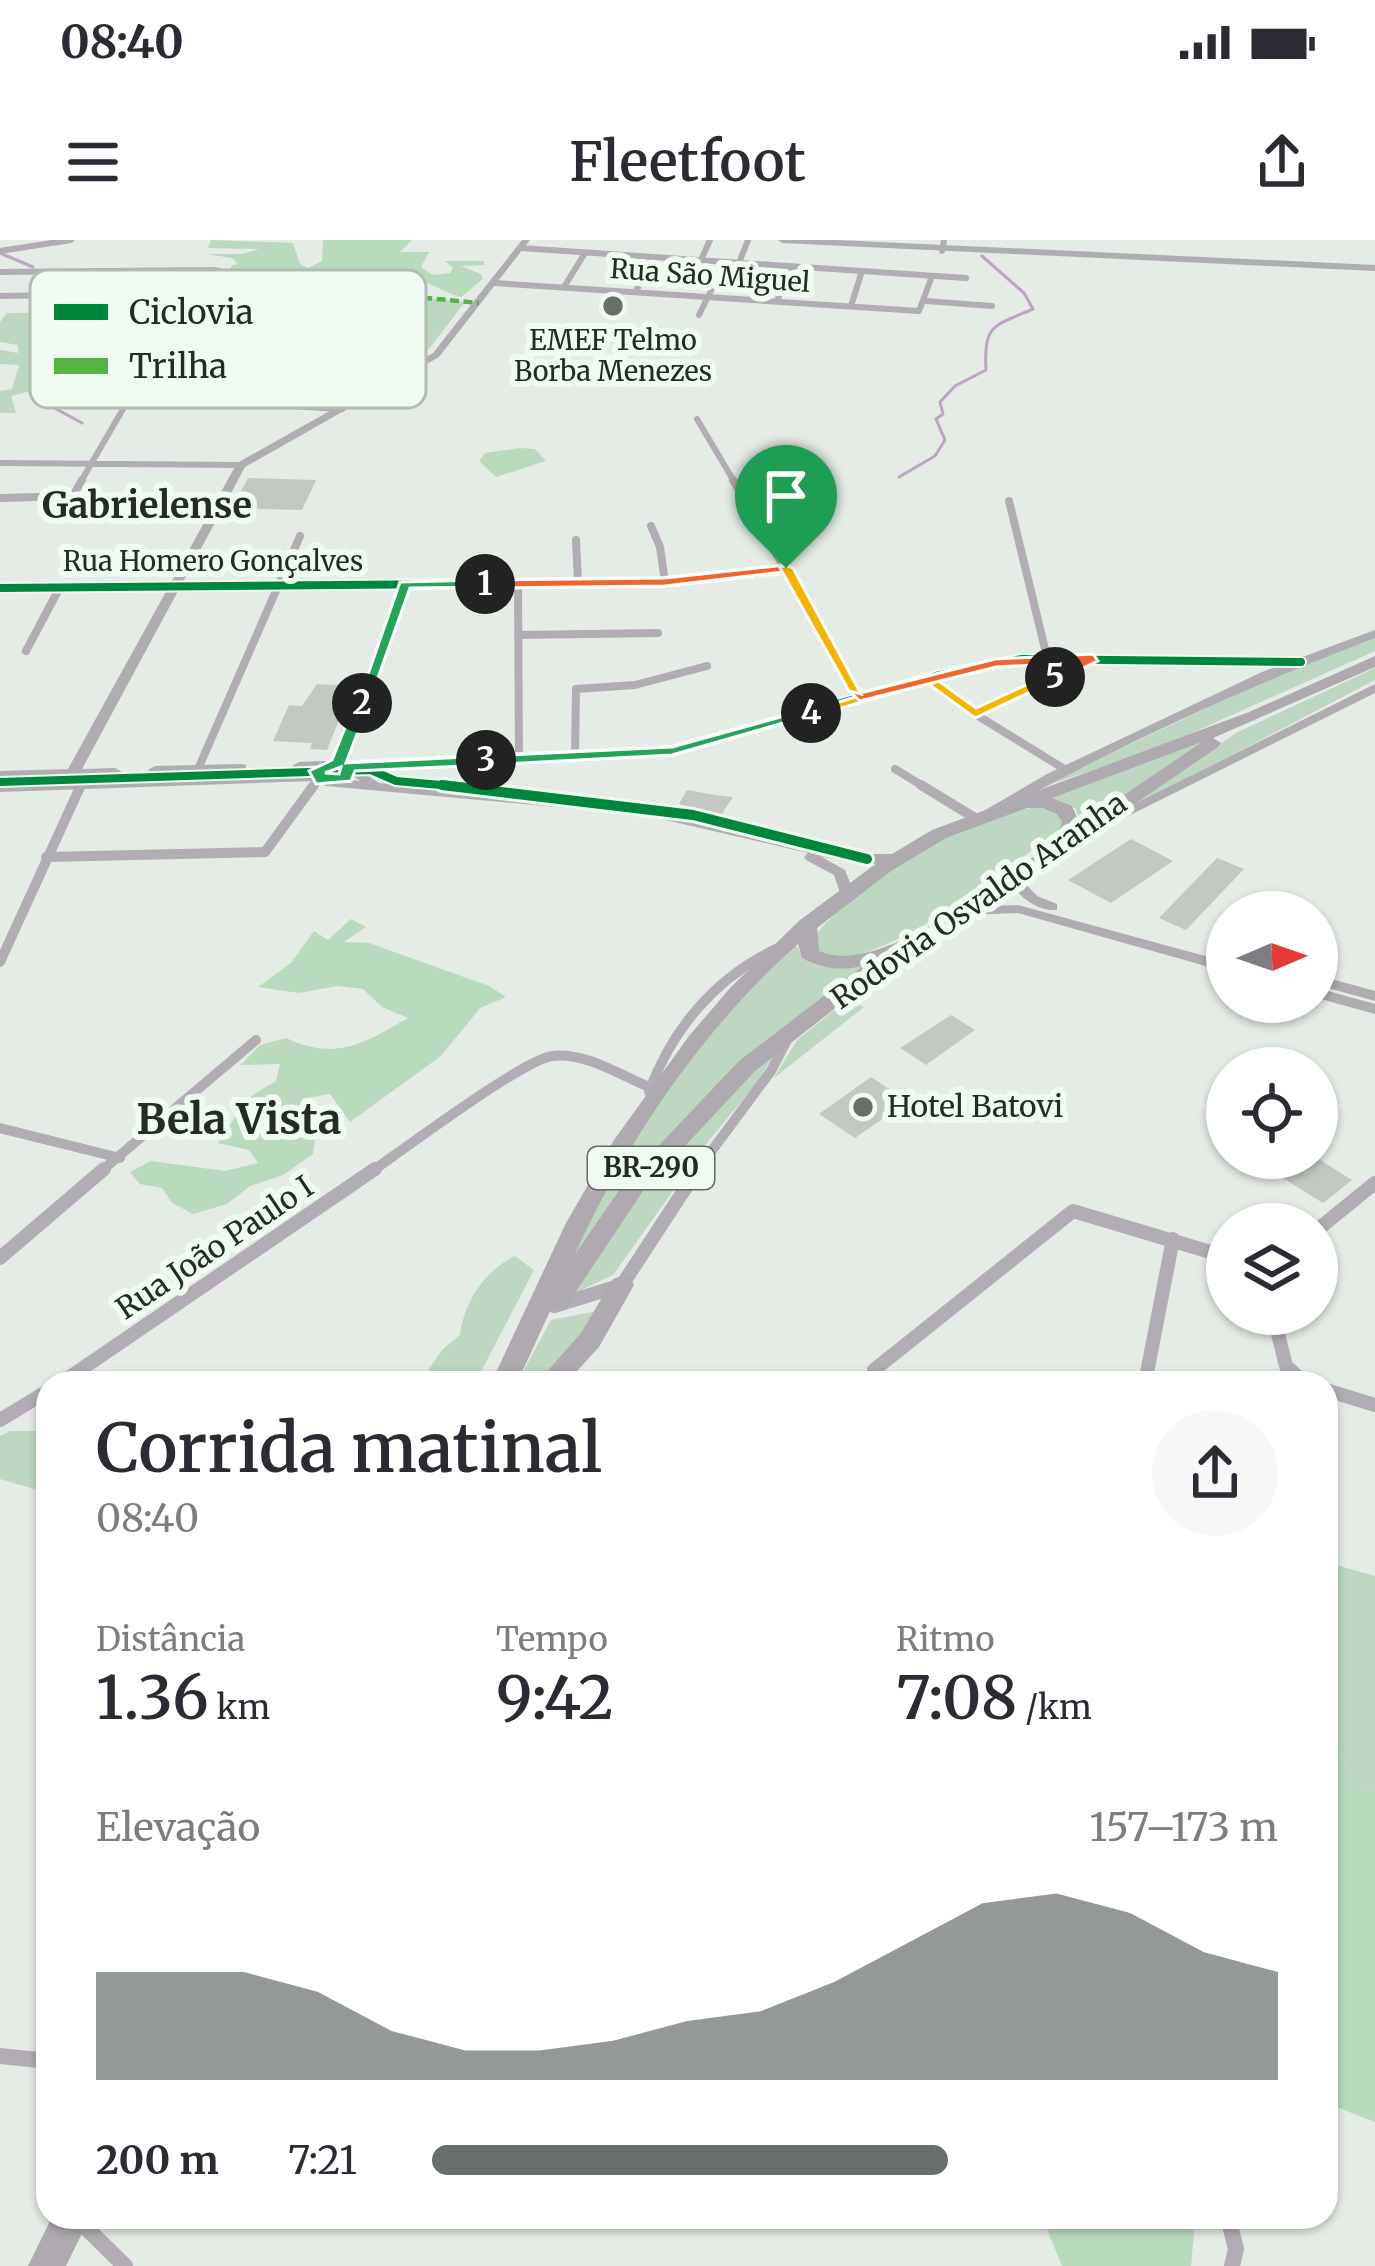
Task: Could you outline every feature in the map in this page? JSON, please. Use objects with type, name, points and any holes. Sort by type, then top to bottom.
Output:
[{"type":"highway","name":"Rodovia Osvaldo Aranha","points":[[544,1315],[590,1201],[648,1098],[776,949],[807,924],[895,857],[981,816],[1255,716],[1375,661]]},
{"type":"highway","name":"Rodovia Osvaldo Aranha","points":[[511,1371],[544,1315],[635,1185],[747,1066],[895,952],[1089,830],[1154,780],[1255,716]]},
{"type":"highway","points":[[1016,802],[1046,802],[1065,810],[1071,822],[1064,845]]},
{"type":"highway","name":"BR-290","points":[[807,924],[809,954],[823,962],[842,964],[895,952]]},
{"type":"highway","points":[[561,1371],[590,1340],[622,1285]]},
{"type":"highway","points":[[46,2266],[66,2229]]},
{"type":"main road","points":[[782,240],[1375,268]]},
{"type":"main road","points":[[426,361],[436,355],[523,244]]},
{"type":"main road","points":[[77,779],[171,587],[241,465],[345,408]]},
{"type":"main road","points":[[981,816],[1066,770],[1266,676],[1375,634]]},
{"type":"main road","points":[[1089,830],[1375,688]]},
{"type":"main road","points":[[335,782],[346,767]]},
{"type":"main road","points":[[0,775],[77,779],[319,774],[346,767],[380,787]]},
{"type":"main road","points":[[0,788],[199,769],[319,774],[335,782],[644,811],[848,858],[895,857]]},
{"type":"main road","points":[[774,839],[832,868],[845,879],[847,893]]},
{"type":"main road","points":[[1013,879],[1038,909],[1206,961]]},
{"type":"main road","points":[[965,911],[1038,909],[1206,950]]},
{"type":"main road","points":[[1338,986],[1373,996]]},
{"type":"main road","points":[[1338,994],[1373,996]]},
{"type":"street","points":[[0,250],[71,240]]},
{"type":"street","points":[[609,254],[618,240]]},
{"type":"street","points":[[701,260],[710,240]]},
{"type":"street","points":[[739,263],[748,240]]},
{"type":"street","points":[[523,244],[585,253],[966,278]]},
{"type":"street","points":[[836,269],[844,244]]},
{"type":"street","points":[[564,287],[585,253]]},
{"type":"street","points":[[636,291],[654,257]]},
{"type":"street","points":[[699,315],[724,262]]},
{"type":"street","points":[[777,301],[791,266]]},
{"type":"street","points":[[851,306],[862,271]]},
{"type":"street","points":[[0,272],[30,272]]},
{"type":"street","points":[[924,305],[932,276]]},
{"type":"street","name":"Rua São Miguel","points":[[494,283],[851,306],[992,305]]},
{"type":"street","points":[[0,296],[30,295]]},
{"type":"street","points":[[0,497],[76,494],[120,408]]},
{"type":"street","points":[[303,408],[342,410]]},
{"type":"street","points":[[697,419],[860,697]]},
{"type":"street","points":[[0,463],[241,465]]},
{"type":"street","points":[[1009,501],[1047,657]]},
{"type":"street","points":[[651,526],[660,547],[665,582]]},
{"type":"street","points":[[199,769],[300,536]]},
{"type":"street","points":[[576,540],[578,583]]},
{"type":"street","name":"Rua Homero Gonçalves","points":[[0,588],[665,582],[786,568]]},
{"type":"street","points":[[518,584],[519,759]]},
{"type":"street","points":[[405,585],[346,767],[698,746],[929,678],[1047,657],[1301,662]]},
{"type":"street","points":[[26,651],[60,587]]},
{"type":"street","points":[[518,635],[658,634]]},
{"type":"street","points":[[975,714],[1093,658]]},
{"type":"street","points":[[1244,661],[1259,665],[1266,676]]},
{"type":"street","points":[[575,756],[573,692],[635,686],[707,666]]},
{"type":"street","points":[[929,678],[975,714],[1066,770]]},
{"type":"street","points":[[895,769],[981,816]]},
{"type":"street","points":[[46,857],[265,852],[319,774]]},
{"type":"street","points":[[0,962],[77,779]]},
{"type":"street","points":[[544,1315],[622,1285],[707,1156],[771,1071],[791,1032]]},
{"type":"street","points":[[0,1258],[256,1040]]},
{"type":"street","name":"Rua João Paulo I","points":[[79,1371],[284,1235],[442,1121],[548,1056],[580,1058],[648,1098]]},
{"type":"street","points":[[0,1128],[120,1158]]},
{"type":"street","points":[[1338,1213],[1375,1183]]},
{"type":"street","points":[[874,1370],[1066,1214],[1078,1210],[1206,1250]]},
{"type":"street","points":[[1147,1371],[1173,1239]]},
{"type":"street","points":[[1278,1335],[1292,1371]]},
{"type":"street","points":[[1338,1394],[1375,1405]]},
{"type":"street","points":[[0,1420],[36,1398]]},
{"type":"street","points":[[0,2056],[36,2060]]},
{"type":"street","points":[[86,2229],[125,2266]]},
{"type":"street","points":[[1231,2229],[1236,2249],[1232,2266]]},
{"type":"green space","points":[[211,240],[293,243],[300,264],[308,268],[322,261],[323,240],[412,240],[400,252],[429,252],[421,267],[426,270],[243,270],[232,258],[207,254],[259,249],[208,248]]},
{"type":"green space","points":[[445,261],[484,261],[484,265],[461,266],[483,279],[461,297],[426,283],[426,270],[433,275],[450,273],[453,268]]},
{"type":"green space","points":[[426,298],[465,302],[429,349],[426,306],[434,303]]},
{"type":"green space","points":[[7,313],[30,313],[30,392],[11,396],[16,413],[0,413],[0,391],[12,389],[19,365],[0,364],[0,350],[18,353],[18,345],[0,342],[0,322]]},
{"type":"green space","points":[[535,449],[546,461],[496,477],[479,461],[485,453]]},
{"type":"green space","points":[[1375,637],[1375,651],[1165,745],[1031,791],[1298,665]]},
{"type":"green space","points":[[1375,668],[1375,680],[1114,817],[1236,733]]},
{"type":"green space","points":[[1206,742],[1082,826],[1075,808],[1045,800]]},
{"type":"green space","points":[[1048,807],[1060,812],[1065,822],[1060,829],[935,919],[854,956],[818,953],[816,935],[890,870],[988,819]]},
{"type":"green space","points":[[351,919],[366,927],[344,942],[369,943],[489,986],[506,997],[480,1008],[441,1056],[350,1122],[330,1094],[307,1098],[293,1111],[295,1127],[315,1138],[313,1154],[283,1175],[250,1186],[227,1204],[193,1214],[172,1203],[162,1188],[140,1184],[130,1172],[151,1161],[225,1171],[258,1163],[249,1150],[218,1143],[248,1098],[276,1081],[280,1064],[241,1065],[260,1045],[286,1038],[335,1049],[408,1018],[382,1007],[363,989],[337,986],[299,993],[258,987],[291,963],[314,931],[328,940]]},
{"type":"green space","points":[[795,942],[801,954],[820,966],[880,960],[764,1045],[575,1258],[608,1179],[635,1135],[700,1047]]},
{"type":"green space","points":[[848,999],[864,1007],[774,1078],[797,1040]]},
{"type":"green space","points":[[778,1048],[613,1275],[573,1294],[666,1163]]},
{"type":"green space","points":[[515,1256],[534,1270],[481,1371],[427,1371],[460,1335],[478,1288]]},
{"type":"green space","points":[[602,1310],[550,1371],[523,1371],[551,1320]]},
{"type":"green space","points":[[36,1431],[36,1490],[0,1479],[0,1436]]},
{"type":"green space","points":[[1338,1566],[1375,1576],[1375,1787],[1353,1781],[1338,1741]]},
{"type":"green space","points":[[1338,1741],[1353,1780],[1375,1787],[1375,2122],[1338,2108]]},
{"type":"green space","points":[[1047,2229],[1193,2229],[1191,2266],[1062,2266]]},
{"type":"building","points":[[248,478],[316,480],[302,510],[232,508]]},
{"type":"building","points":[[317,684],[353,686],[327,750],[310,749],[312,743],[273,741],[289,705],[302,706]]},
{"type":"building","points":[[687,790],[733,797],[721,815],[679,804]]},
{"type":"building","points":[[1131,839],[1173,861],[1111,903],[1068,880]]},
{"type":"building","points":[[1217,858],[1244,869],[1223,891],[1206,891],[1206,909],[1186,930],[1159,918]]},
{"type":"building","points":[[951,1015],[975,1030],[926,1065],[900,1048]]},
{"type":"building","name":"Hotel Batovi","points":[[871,1077],[908,1101],[855,1138],[819,1114]]},
{"type":"building","points":[[1338,1171],[1352,1180],[1323,1203],[1285,1179],[1338,1179]]},
{"type":"waterway","points":[[0,253],[33,267]]},
{"type":"waterway","points":[[899,477],[935,456],[945,440],[936,419],[943,414],[940,402],[955,386],[986,370],[989,335],[1009,319],[1033,309],[1024,293],[982,256]]},
{"type":"waterway","points":[[54,408],[82,423]]},
{"type":"marked path","points":[[426,298],[479,303]]},
{"type":"cycle path","points":[[0,588],[665,582],[786,569]]},
{"type":"cycle path","points":[[348,766],[672,751],[936,676],[1022,659],[1301,662]]},
{"type":"cycle path","points":[[0,782],[371,770],[396,781],[693,815],[867,859]]},
{"type":"place","name":"EMEF Telmo Borba Menezes","points":[[613,306]]},
{"type":"place","name":"Hotel Batovi","points":[[863,1107]]},
{"type":"district","name":"Gabrielense","points":[[147,505]]},
{"type":"district","name":"Bela Vista","points":[[239,1119]]},
{"type":"route","points":[[786,568],[860,697],[936,676],[995,663],[1093,658],[975,714],[929,678],[672,751],[348,766],[351,771],[341,781],[317,777],[322,766],[338,763],[405,585],[665,582],[786,568]]}]
